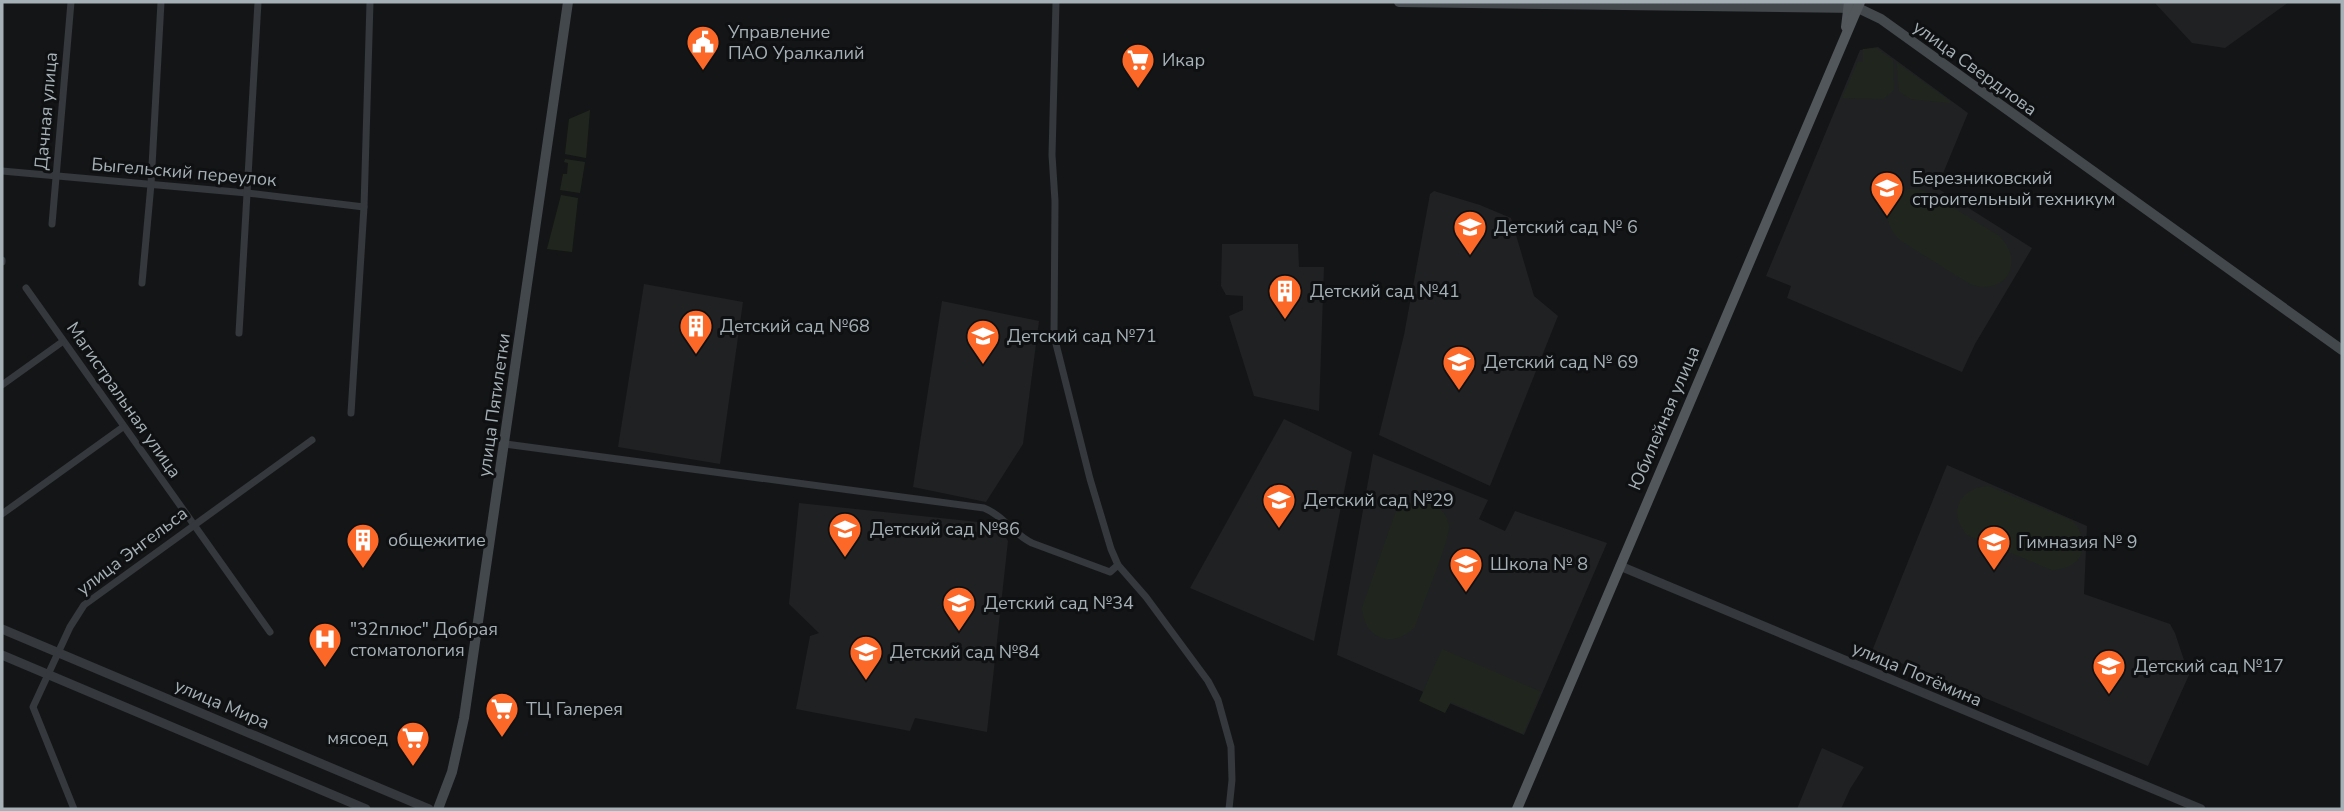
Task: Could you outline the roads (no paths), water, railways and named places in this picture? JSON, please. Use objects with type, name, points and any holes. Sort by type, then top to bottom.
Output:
[{"type":"main road","name":"улица Пятилетки","points":[[438,809],[452,772],[464,718],[568,2]]},
{"type":"main road","name":"улица Свердлова","points":[[1399,2],[1854,5],[1881,19],[2342,350]]},
{"type":"main road","name":"Юбилейная улица","points":[[1517,809],[1845,41],[1854,5]]},
{"type":"street","name":"Дачная улица","points":[[52,223],[71,2]]},
{"type":"street","points":[[142,283],[151,184],[161,2]]},
{"type":"street","points":[[239,333],[258,2]]},
{"type":"street","points":[[351,413],[363,207],[370,2]]},
{"type":"street","points":[[1056,2],[1052,155],[1055,201],[1054,336],[1090,479],[1118,565],[1167,624],[1208,681],[1218,701],[1231,747],[1229,809]]},
{"type":"street","name":"Быгельский переулок","points":[[2,171],[247,193],[363,207]]},
{"type":"street","name":"Магистральная улица","points":[[26,288],[270,632]]},
{"type":"street","points":[[2,385],[62,342]]},
{"type":"street","points":[[2,514],[123,427]]},
{"type":"street","name":"улица Энгельса","points":[[74,809],[33,707],[70,627],[84,605],[312,440]]},
{"type":"street","points":[[505,444],[985,508],[998,513],[1020,537],[1032,543],[1110,572],[1118,565]]},
{"type":"street","name":"улица Потёмина","points":[[1620,566],[2201,809]]},
{"type":"street","name":"улица Мира","points":[[2,629],[429,809]]},
{"type":"street","points":[[2,654],[366,809]]},
{"type":"place","name":"Управление ПАО Уралкалий","points":[[703,72]]},
{"type":"place","name":"Икар","points":[[1138,90]]},
{"type":"place","name":"Березниковский строительный техникум","points":[[1887,218]]},
{"type":"place","name":"Детский сад № 6","points":[[1470,257]]},
{"type":"place","name":"Детский сад №41","points":[[1285,321]]},
{"type":"place","name":"Детский сад №68","points":[[696,356]]},
{"type":"place","name":"Детский сад №71","points":[[983,366]]},
{"type":"place","name":"Детский сад № 69","points":[[1459,392]]},
{"type":"place","name":"Детский сад №29","points":[[1279,530]]},
{"type":"place","name":"Детский сад №86","points":[[845,559]]},
{"type":"place","name":"общежитие","points":[[363,570]]},
{"type":"place","name":"Гимназия № 9","points":[[1994,572]]},
{"type":"place","name":"Школа № 8","points":[[1466,594]]},
{"type":"place","name":"Детский сад №34","points":[[959,633]]},
{"type":"place","name":"\"32плюс\" Добрая стоматология","points":[[325,669]]},
{"type":"place","name":"Детский сад №84","points":[[866,682]]},
{"type":"place","name":"Детский сад №17","points":[[2109,696]]},
{"type":"place","name":"ТЦ Галерея","points":[[502,739]]},
{"type":"place","name":"мясоед","points":[[413,768]]}]
